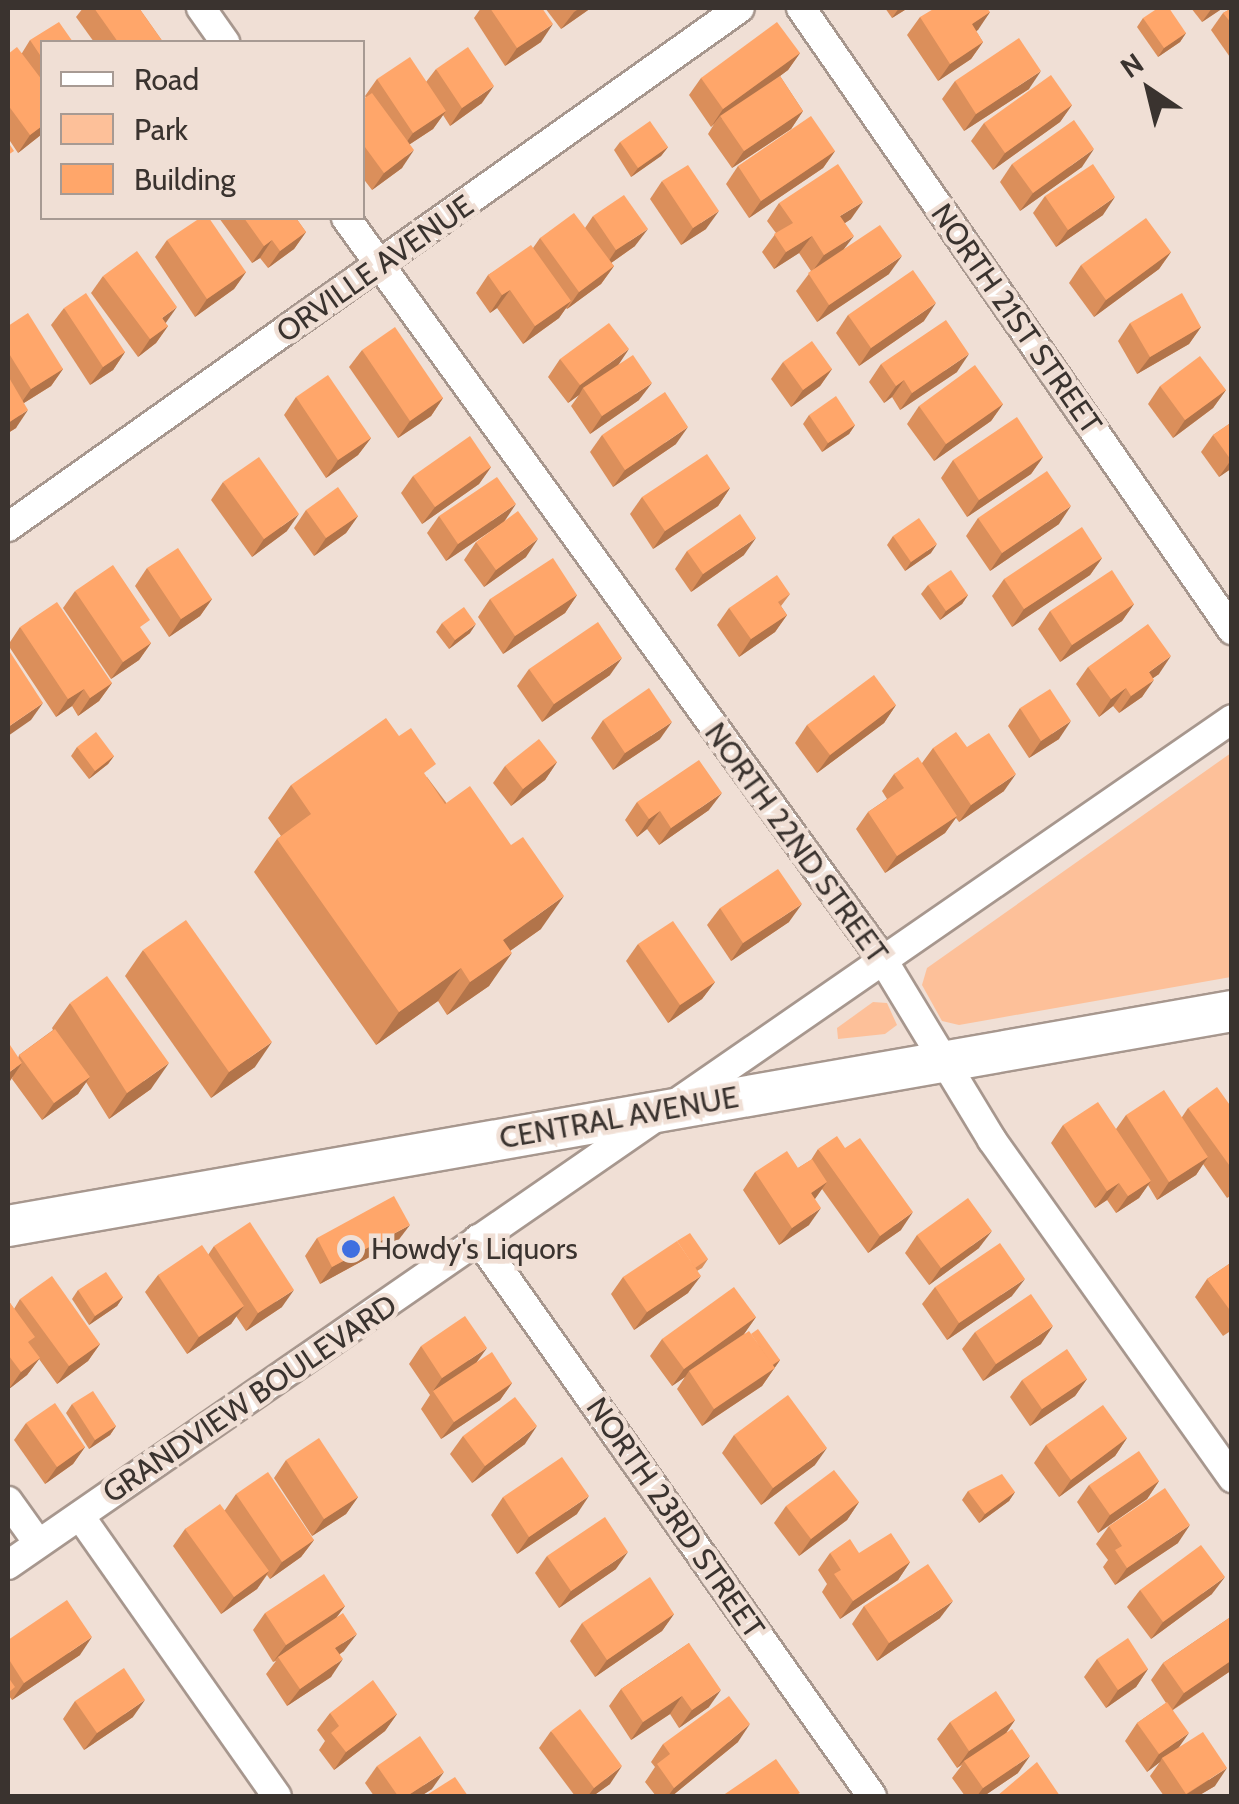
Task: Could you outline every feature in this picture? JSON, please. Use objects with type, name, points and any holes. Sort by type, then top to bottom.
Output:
[{"type":"main road","name":"CENTRAL AVENUE","points":[[8,1226],[942,1058],[1232,1011]]},
{"type":"street","points":[[201,8],[224,40]]},
{"type":"street","name":"ORVILLE AVENUE","points":[[8,527],[740,8]]},
{"type":"street","name":"NORTH 21ST STREET","points":[[801,8],[1232,630]]},
{"type":"street","name":"NORTH 22ND STREET","points":[[347,220],[883,960],[992,1140],[1232,1478]]},
{"type":"street","name":"GRANDVIEW BOULEVARD","points":[[8,1565],[656,1112],[1232,719]]},
{"type":"street","name":"NORTH 23RD STREET","points":[[478,1240],[872,1796]]},
{"type":"street","points":[[8,1500],[38,1543]]},
{"type":"street","points":[[80,1516],[277,1796]]},
{"type":"green space","points":[[1231,753],[1231,977],[959,1025],[942,1021],[922,985],[927,968]]},
{"type":"green space","points":[[873,1002],[887,1003],[897,1025],[885,1034],[838,1039],[837,1028]]},
{"type":"building","points":[[94,8],[139,8],[162,40],[117,40]]},
{"type":"building","points":[[490,8],[542,8],[553,24],[517,48]]},
{"type":"building","points":[[935,8],[987,8],[990,12],[972,24],[983,42],[950,64],[920,17]]},
{"type":"building","points":[[1158,8],[1169,8],[1186,33],[1164,48],[1143,18]]},
{"type":"building","points":[[1232,8],[1232,24],[1223,13]]},
{"type":"building","points":[[59,22],[72,40],[40,40],[40,55],[30,40]]},
{"type":"building","points":[[777,22],[800,53],[723,109],[701,78]]},
{"type":"building","points":[[1019,38],[1041,71],[976,114],[955,81]]},
{"type":"building","points":[[17,47],[40,77],[40,128],[30,135],[8,105],[8,54]]},
{"type":"building","points":[[468,47],[494,86],[462,108],[436,69]]},
{"type":"building","points":[[410,57],[446,111],[413,133],[377,79]]},
{"type":"building","points":[[1051,75],[1072,105],[1005,153],[984,123]]},
{"type":"building","points":[[780,76],[803,111],[744,151],[720,116]]},
{"type":"building","points":[[372,93],[414,150],[384,173],[365,147],[365,98]]},
{"type":"building","points":[[811,116],[835,151],[761,201],[738,166]]},
{"type":"building","points":[[1074,120],[1094,149],[1033,193],[1012,164]]},
{"type":"building","points":[[650,121],[668,147],[638,168],[620,142]]},
{"type":"building","points":[[838,164],[863,202],[840,216],[854,236],[824,255],[812,236],[786,252],[774,234],[793,223],[779,203]]},
{"type":"building","points":[[1093,164],[1115,197],[1068,230],[1045,196]]},
{"type":"building","points":[[688,165],[719,211],[693,228],[662,181]]},
{"type":"building","points":[[624,195],[648,229],[616,250],[593,216]]},
{"type":"building","points":[[574,213],[614,266],[579,292],[540,238]]},
{"type":"building","points":[[1146,218],[1171,252],[1106,300],[1081,265]]},
{"type":"building","points":[[197,220],[210,220],[246,272],[207,299],[167,240]]},
{"type":"building","points":[[245,220],[297,220],[306,232],[280,251],[272,240],[264,246]]},
{"type":"building","points":[[880,225],[902,256],[829,305],[808,273]]},
{"type":"building","points":[[531,245],[571,301],[535,326],[510,290],[502,295],[488,275]]},
{"type":"building","points":[[137,251],[177,307],[162,318],[168,326],[150,339],[103,276]]},
{"type":"building","points":[[913,270],[936,303],[871,348],[848,315]]},
{"type":"building","points":[[86,293],[125,352],[103,367],[64,308]]},
{"type":"building","points":[[1182,293],[1201,327],[1150,357],[1130,323]]},
{"type":"building","points":[[28,313],[63,369],[31,389],[8,352],[8,326]]},
{"type":"building","points":[[946,320],[969,354],[912,393],[904,380],[896,386],[881,364]]},
{"type":"building","points":[[609,323],[629,349],[580,385],[560,359]]},
{"type":"building","points":[[395,327],[443,398],[410,421],[362,350]]},
{"type":"building","points":[[812,341],[832,369],[803,390],[783,362]]},
{"type":"building","points":[[633,355],[652,383],[602,416],[583,388]]},
{"type":"building","points":[[1200,356],[1226,390],[1185,420],[1160,386]]},
{"type":"building","points":[[975,365],[1003,404],[946,444],[919,406]]},
{"type":"building","points":[[328,375],[371,438],[338,460],[296,397]]},
{"type":"building","points":[[8,376],[28,410],[8,423]]},
{"type":"building","points":[[665,392],[688,427],[625,470],[602,435]]},
{"type":"building","points":[[836,396],[855,425],[828,443],[809,415]]},
{"type":"building","points":[[1017,417],[1043,457],[979,500],[953,460]]},
{"type":"building","points":[[1232,422],[1232,459],[1231,460],[1213,435]]},
{"type":"building","points":[[470,436],[491,467],[435,507],[413,476]]},
{"type":"building","points":[[707,454],[730,488],[665,531],[642,497]]},
{"type":"building","points":[[259,457],[299,514],[264,539],[223,482]]},
{"type":"building","points":[[1047,471],[1071,506],[1002,553],[978,518]]},
{"type":"building","points":[[497,477],[516,504],[458,544],[439,516]]},
{"type":"building","points":[[338,487],[358,516],[326,538],[306,510]]},
{"type":"building","points":[[518,511],[538,539],[496,570],[476,542]]},
{"type":"building","points":[[740,514],[756,538],[703,574],[687,551]]},
{"type":"building","points":[[919,518],[937,544],[911,562],[893,536]]},
{"type":"building","points":[[1082,527],[1102,558],[1024,609],[1004,579]]},
{"type":"building","points":[[178,548],[212,599],[181,619],[147,568]]},
{"type":"building","points":[[553,558],[577,595],[515,636],[490,599]]},
{"type":"building","points":[[113,565],[150,620],[140,627],[151,643],[123,662],[75,591]]},
{"type":"building","points":[[951,570],[968,595],[946,611],[928,585]]},
{"type":"building","points":[[1112,570],[1134,604],[1072,645],[1050,611]]},
{"type":"building","points":[[777,575],[790,594],[778,602],[787,615],[751,639],[729,608]]},
{"type":"building","points":[[57,602],[112,683],[90,698],[84,689],[68,699],[20,627]]},
{"type":"building","points":[[464,607],[476,624],[455,640],[442,623]]},
{"type":"building","points":[[598,622],[622,658],[554,704],[529,669]]},
{"type":"building","points":[[1148,624],[1171,656],[1149,672],[1154,680],[1131,696],[1126,688],[1111,699],[1088,667]]},
{"type":"building","points":[[8,654],[43,703],[8,727]]},
{"type":"building","points":[[874,675],[896,705],[830,755],[807,725]]},
{"type":"building","points":[[649,688],[672,722],[625,753],[603,720]]},
{"type":"building","points":[[1050,689],[1071,721],[1041,741],[1020,708]]},
{"type":"building","points":[[386,718],[399,736],[411,728],[436,764],[424,773],[445,804],[470,786],[511,845],[523,837],[564,896],[503,940],[512,953],[470,982],[461,968],[399,1012],[277,839],[311,814],[291,785]]},
{"type":"building","points":[[96,732],[114,756],[95,771],[77,747]]},
{"type":"building","points":[[956,732],[967,747],[989,733],[1016,774],[971,805],[933,748]]},
{"type":"building","points":[[539,739],[557,762],[523,789],[505,766]]},
{"type":"building","points":[[918,757],[957,816],[897,856],[868,812],[904,788],[894,774]]},
{"type":"building","points":[[699,760],[722,793],[671,828],[660,811],[649,819],[637,802]]},
{"type":"building","points":[[778,869],[802,904],[743,943],[720,908]]},
{"type":"building","points":[[186,920],[272,1042],[229,1072],[143,950]]},
{"type":"building","points":[[673,921],[715,982],[680,1005],[638,944]]},
{"type":"building","points":[[107,976],[169,1063],[127,1093],[70,1003]]},
{"type":"building","points":[[55,1029],[90,1077],[54,1103],[19,1055]]},
{"type":"building","points":[[8,1042],[22,1063],[8,1073]]},
{"type":"building","points":[[1217,1087],[1232,1108],[1232,1169],[1188,1108]]},
{"type":"building","points":[[1164,1090],[1208,1157],[1169,1182],[1126,1115]]},
{"type":"building","points":[[1098,1102],[1151,1181],[1128,1196],[1119,1183],[1107,1191],[1063,1125]]},
{"type":"building","points":[[837,1136],[845,1148],[860,1138],[913,1212],[880,1236],[818,1149]]},
{"type":"building","points":[[787,1151],[798,1168],[812,1159],[827,1182],[811,1193],[821,1208],[792,1228],[755,1172]]},
{"type":"building","points":[[394,1196],[410,1225],[332,1267],[317,1238]]},
{"type":"building","points":[[968,1198],[992,1231],[941,1268],[917,1235]]},
{"type":"building","points":[[250,1222],[294,1290],[258,1313],[214,1246]]},
{"type":"building","points":[[690,1233],[708,1259],[695,1268],[677,1241]]},
{"type":"building","points":[[677,1241],[701,1276],[647,1312],[623,1277]]},
{"type":"building","points":[[1000,1243],[1025,1279],[959,1323],[935,1287]]},
{"type":"building","points":[[202,1245],[244,1306],[199,1337],[158,1275]]},
{"type":"building","points":[[1232,1262],[1232,1313],[1207,1279]]},
{"type":"building","points":[[106,1272],[123,1297],[95,1316],[78,1290]]},
{"type":"building","points":[[52,1276],[100,1344],[69,1366],[20,1299]]},
{"type":"building","points":[[734,1287],[756,1317],[684,1369],[662,1339]]},
{"type":"building","points":[[1031,1294],[1053,1326],[996,1364],[975,1332]]},
{"type":"building","points":[[8,1300],[35,1337],[28,1342],[40,1358],[21,1372],[8,1357]]},
{"type":"building","points":[[465,1316],[487,1348],[442,1378],[421,1346]]},
{"type":"building","points":[[758,1329],[780,1360],[772,1365],[751,1334]]},
{"type":"building","points":[[749,1331],[775,1368],[714,1409],[689,1371]]},
{"type":"building","points":[[1067,1349],[1087,1379],[1042,1409],[1022,1380]]},
{"type":"building","points":[[492,1352],[512,1383],[454,1422],[433,1391]]},
{"type":"building","points":[[93,1391],[116,1426],[95,1440],[72,1404]]},
{"type":"building","points":[[788,1395],[827,1448],[773,1488],[734,1435]]},
{"type":"building","points":[[515,1397],[537,1426],[485,1466],[463,1436]]},
{"type":"building","points":[[55,1403],[85,1447],[57,1467],[26,1423]]},
{"type":"building","points":[[1103,1405],[1127,1438],[1071,1480],[1046,1445]]},
{"type":"building","points":[[319,1438],[358,1497],[324,1519],[286,1460]]},
{"type":"building","points":[[1139,1451],[1159,1481],[1110,1515],[1089,1485]]},
{"type":"building","points":[[562,1457],[589,1496],[529,1537],[503,1497]]},
{"type":"building","points":[[834,1470],[859,1502],[811,1539],[786,1506]]},
{"type":"building","points":[[268,1472],[314,1540],[282,1562],[236,1494]]},
{"type":"building","points":[[1002,1474],[1015,1492],[985,1514],[968,1491]]},
{"type":"building","points":[[1165,1488],[1190,1525],[1127,1568],[1115,1550],[1122,1546],[1109,1526]]},
{"type":"building","points":[[220,1504],[269,1571],[234,1597],[185,1529]]},
{"type":"building","points":[[605,1517],[628,1552],[571,1591],[547,1556]]},
{"type":"building","points":[[891,1533],[910,1562],[853,1601],[834,1574],[841,1570],[830,1553],[850,1539],[859,1553]]},
{"type":"building","points":[[1201,1545],[1225,1577],[1163,1622],[1140,1590]]},
{"type":"building","points":[[928,1564],[953,1601],[889,1643],[864,1606]]},
{"type":"building","points":[[324,1574],[345,1606],[286,1645],[265,1613]]},
{"type":"building","points":[[650,1577],[674,1614],[607,1660],[582,1623]]},
{"type":"building","points":[[67,1600],[92,1637],[24,1683],[8,1658],[8,1640]]},
{"type":"building","points":[[343,1613],[357,1634],[335,1648],[343,1659],[300,1689],[278,1657]]},
{"type":"building","points":[[1232,1616],[1232,1660],[1184,1693],[1163,1663]]},
{"type":"building","points":[[1128,1638],[1148,1669],[1118,1690],[1097,1659]]},
{"type":"building","points":[[689,1643],[721,1690],[692,1710],[682,1696],[643,1722],[621,1689]]},
{"type":"building","points":[[124,1668],[145,1700],[97,1733],[75,1701]]},
{"type":"building","points":[[373,1680],[397,1714],[346,1752],[331,1733],[339,1726],[330,1713]]},
{"type":"building","points":[[996,1691],[1015,1720],[969,1751],[950,1722]]},
{"type":"building","points":[[729,1696],[750,1724],[674,1788],[657,1764],[670,1754],[663,1744]]},
{"type":"building","points":[[1167,1702],[1189,1733],[1159,1754],[1137,1723]]},
{"type":"building","points":[[580,1709],[622,1766],[594,1788],[551,1731]]},
{"type":"building","points":[[1012,1729],[1030,1756],[983,1788],[964,1761]]},
{"type":"building","points":[[1203,1732],[1227,1768],[1186,1794],[1162,1758]]},
{"type":"building","points":[[420,1736],[444,1772],[407,1796],[398,1796],[377,1766]]},
{"type":"building","points":[[776,1759],[800,1793],[722,1796]]},
{"type":"building","points":[[1037,1762],[1060,1796],[997,1796]]},
{"type":"building","points":[[455,1777],[468,1796],[425,1796]]},
{"type":"place","name":"Howdy's Liquors","points":[[351,1249]]}]
